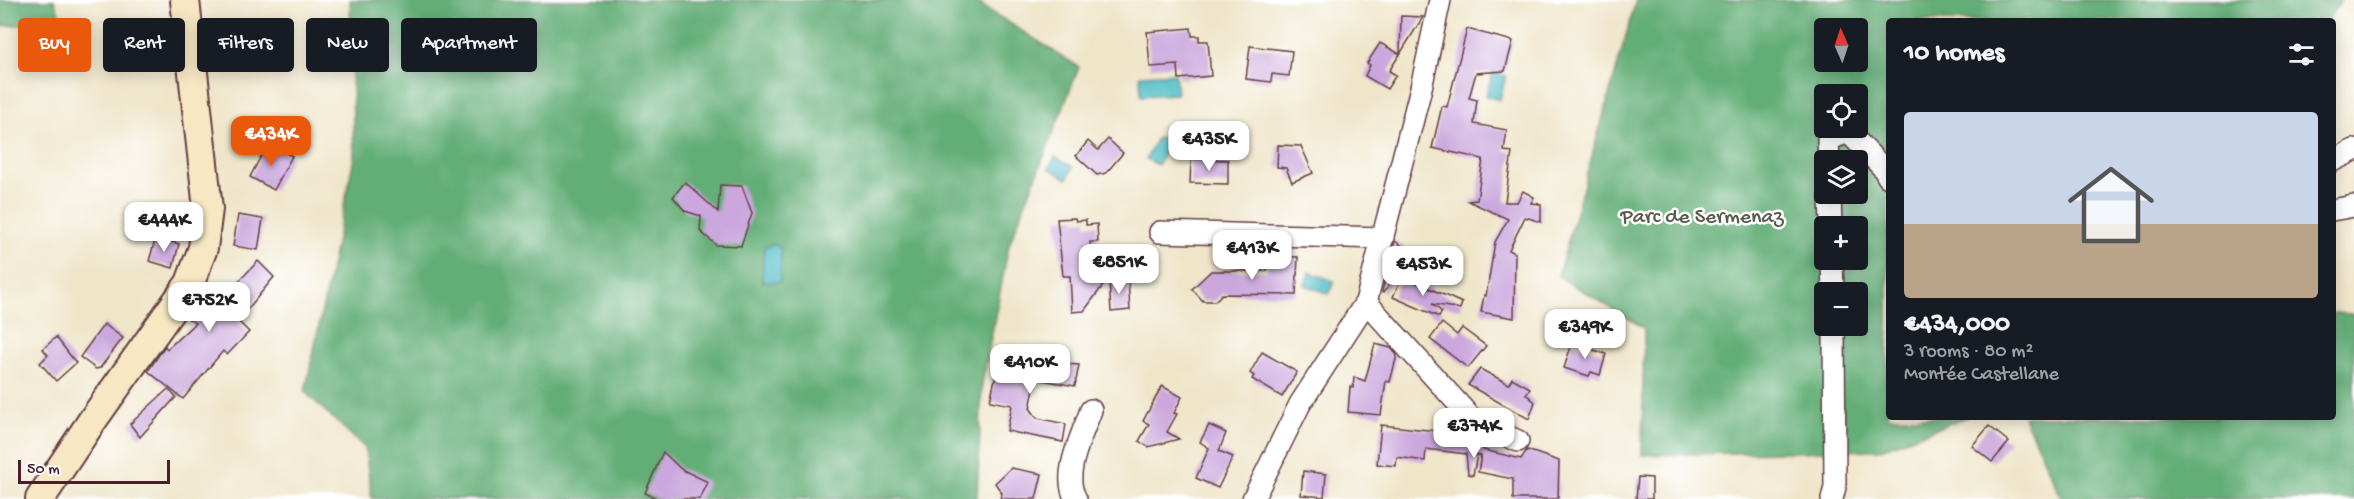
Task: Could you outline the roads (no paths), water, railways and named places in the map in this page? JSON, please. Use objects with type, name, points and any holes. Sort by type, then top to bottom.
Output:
[{"type":"street","points":[[40,499],[190,283],[204,248],[208,209],[185,0]]},
{"type":"street","points":[[1253,499],[1300,404],[1366,302],[1421,88],[1440,0]]},
{"type":"street","points":[[1828,150],[1828,140],[1848,132],[1866,150]]},
{"type":"street","points":[[2336,159],[2354,150]]},
{"type":"street","points":[[1868,153],[1886,173]]},
{"type":"street","points":[[2336,209],[2354,206]]},
{"type":"street","points":[[1160,232],[1383,238]]},
{"type":"street","points":[[1366,302],[1473,420],[1518,441]]},
{"type":"street","points":[[1832,499],[1835,487],[1834,336]]},
{"type":"street","points":[[1076,499],[1071,490],[1070,475],[1091,410]]},
{"type":"water","points":[[1493,72],[1506,76],[1500,100],[1486,96]]},
{"type":"water","points":[[1175,73],[1177,94],[1141,96],[1140,75]]},
{"type":"water","points":[[1157,138],[1164,138],[1169,144],[1158,165],[1146,159]]},
{"type":"water","points":[[1055,157],[1073,167],[1067,179],[1049,168]]},
{"type":"water","points":[[773,244],[781,248],[780,282],[762,282],[764,247]]},
{"type":"water","points":[[1309,272],[1334,281],[1329,294],[1305,285]]},
{"type":"park label","name":"Parc de Sermenaz","points":[[1702,218]]}]
